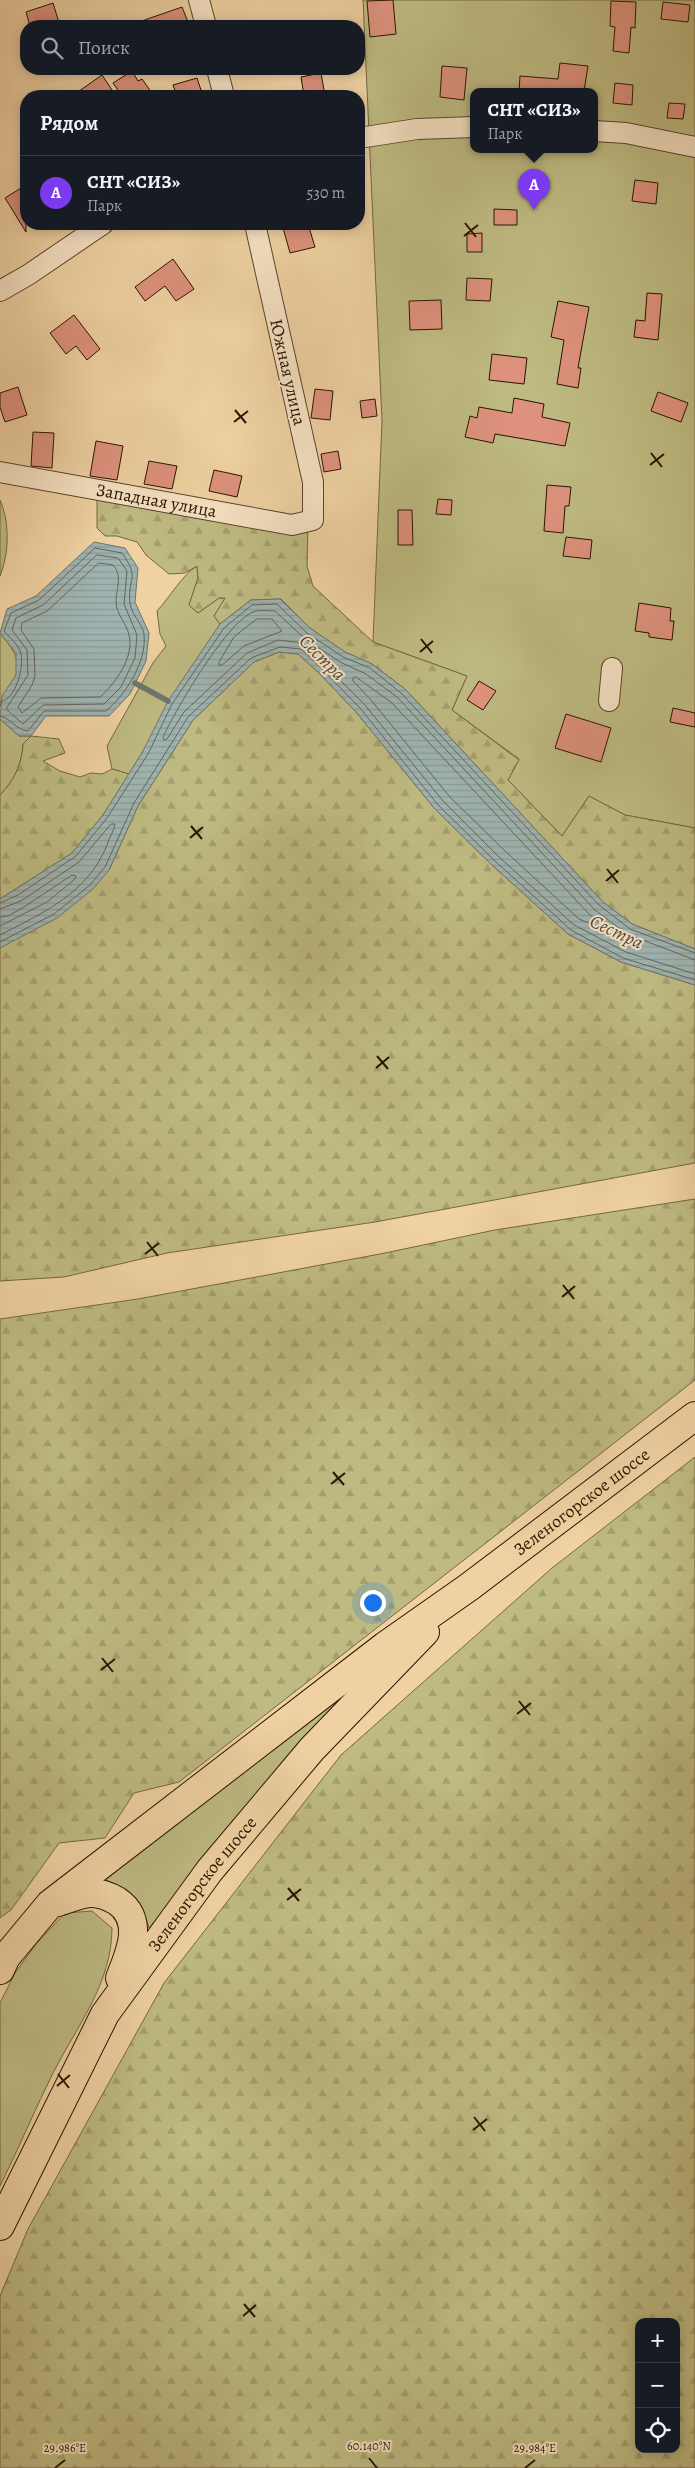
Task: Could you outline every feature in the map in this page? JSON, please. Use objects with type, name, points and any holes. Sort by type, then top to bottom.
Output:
[{"type":"highway","name":"Зеленогорское шоссе","points":[[0,1970],[6,1957],[50,1904],[385,1646],[469,1588],[695,1416]]},
{"type":"highway","name":"Зеленогорское шоссе","points":[[0,2226],[105,2014],[210,1870],[312,1749],[469,1588]]},
{"type":"highway","points":[[50,1904],[92,1893],[110,1897],[124,1906],[134,1924],[131,1950],[105,2014]]},
{"type":"street","points":[[199,0],[204,20]]},
{"type":"street","points":[[219,75],[222,90]]},
{"type":"street","points":[[365,137],[418,129],[470,127]]},
{"type":"street","points":[[598,130],[626,133],[695,147]]},
{"type":"street","points":[[0,291],[28,275],[94,230]]},
{"type":"street","name":"Южная улица","points":[[255,230],[314,482],[313,520]]},
{"type":"street","name":"Западная улица","points":[[0,472],[292,525],[313,520]]},
{"type":"street","points":[[609,701],[612,668]]},
{"type":"green space","points":[[363,0],[695,0],[695,828],[625,815],[589,796],[562,836],[508,780],[519,759],[452,710],[467,676],[373,642],[382,421]]},
{"type":"green space","points":[[97,489],[308,521],[307,566],[313,586],[373,642],[467,676],[452,710],[519,760],[508,780],[562,836],[589,796],[625,815],[695,828],[695,949],[632,924],[603,902],[405,689],[372,664],[345,652],[310,628],[281,599],[251,600],[220,624],[214,616],[225,598],[219,598],[198,613],[189,605],[198,578],[197,566],[185,573],[169,574],[146,555],[137,542],[117,536],[105,536],[97,528]]},
{"type":"green space","points":[[0,500],[7,528],[7,548],[0,576]]},
{"type":"green space","points":[[197,566],[198,578],[189,605],[198,613],[219,598],[226,598],[214,616],[220,624],[129,774],[112,769],[107,746],[153,663],[166,646],[160,634],[157,611],[181,581]]},
{"type":"green space","points":[[0,633],[14,652],[17,669],[15,679],[3,698],[0,707]]},
{"type":"green space","points":[[279,652],[298,654],[318,672],[356,712],[435,809],[492,865],[568,934],[621,962],[695,985],[695,1163],[375,1222],[167,1253],[64,1277],[0,1281],[0,948],[109,870],[138,806],[193,720],[254,662]]},
{"type":"green space","points":[[0,719],[19,736],[31,736],[23,744],[19,765],[13,778],[0,795]]},
{"type":"green space","points":[[31,736],[59,739],[65,753],[43,761],[60,771],[80,777],[91,773],[102,774],[112,769],[129,774],[103,815],[72,853],[0,899],[0,795],[13,778],[19,765],[23,744]]},
{"type":"green space","points":[[695,1199],[695,1380],[179,1782],[134,1793],[105,1838],[59,1843],[11,1910],[0,1918],[0,1319],[138,1299],[380,1254],[495,1230]]},
{"type":"green space","points":[[695,1457],[695,2468],[0,2468],[0,2296],[28,2229],[164,1983],[341,1755],[552,1568]]},
{"type":"green space","points":[[424,1623],[227,1834],[149,1928],[142,1910],[133,1896],[128,1891],[102,1879]]},
{"type":"green space","points":[[92,1911],[112,1928],[106,1967],[100,1985],[83,2020],[54,2071],[0,2186],[0,2003],[15,1973],[36,1944],[65,1913]]},
{"type":"water","points":[[94,542],[125,548],[138,568],[135,602],[149,633],[146,661],[130,694],[109,716],[46,716],[31,736],[19,736],[0,719],[2,696],[16,675],[16,653],[0,633],[7,609],[36,596]]},
{"type":"water","name":"Сестра","points":[[280,599],[310,628],[345,652],[372,664],[405,689],[603,902],[632,924],[695,949],[695,985],[621,962],[568,934],[492,865],[435,809],[356,712],[318,672],[298,654],[279,652],[254,662],[193,720],[138,806],[109,870],[93,889],[57,918],[0,948],[0,899],[72,853],[103,815],[143,751],[168,701],[220,624],[251,600]]},
{"type":"building","points":[[393,0],[396,34],[370,37],[367,1]]},
{"type":"building","points":[[611,1],[636,2],[635,28],[631,27],[629,53],[613,51],[615,27],[610,26]]},
{"type":"building","points":[[663,2],[690,5],[688,22],[661,19]]},
{"type":"building","points":[[53,3],[58,20],[28,20],[26,12]]},
{"type":"building","points":[[182,7],[187,20],[145,20]]},
{"type":"building","points":[[560,63],[588,66],[584,88],[519,88],[520,76],[558,79]]},
{"type":"building","points":[[442,66],[467,68],[464,100],[440,97]]},
{"type":"building","points":[[102,75],[112,90],[81,90]]},
{"type":"building","points":[[126,75],[134,75],[138,81],[142,79],[150,90],[118,90],[113,83]]},
{"type":"building","points":[[321,75],[324,90],[303,90],[301,77]]},
{"type":"building","points":[[197,78],[201,90],[175,90],[173,85]]},
{"type":"building","points":[[615,83],[633,85],[632,105],[613,103]]},
{"type":"building","points":[[669,103],[685,104],[683,119],[667,118]]},
{"type":"building","points":[[635,180],[658,183],[656,204],[632,201]]},
{"type":"building","points":[[20,189],[20,222],[5,198]]},
{"type":"building","points":[[494,209],[517,210],[517,225],[494,225]]},
{"type":"building","points":[[284,230],[310,230],[315,247],[290,253]]},
{"type":"building","points":[[482,233],[482,252],[467,252],[467,234]]},
{"type":"building","points":[[173,259],[194,289],[176,301],[165,286],[145,301],[135,287]]},
{"type":"building","points":[[467,278],[492,279],[490,301],[466,300]]},
{"type":"building","points":[[647,293],[662,294],[658,340],[634,337],[636,320],[645,321]]},
{"type":"building","points":[[441,300],[442,329],[410,330],[409,301]]},
{"type":"building","points":[[558,301],[589,307],[578,368],[581,368],[578,388],[557,384],[564,340],[551,337]]},
{"type":"building","points":[[74,315],[100,349],[87,360],[76,346],[66,354],[50,333]]},
{"type":"building","points":[[492,354],[527,358],[524,384],[489,380]]},
{"type":"building","points":[[18,387],[27,415],[5,422],[0,407],[0,393]]},
{"type":"building","points":[[315,389],[333,391],[330,420],[311,418]]},
{"type":"building","points":[[658,392],[688,403],[681,422],[651,411]]},
{"type":"building","points":[[514,398],[544,404],[542,417],[570,423],[565,446],[495,434],[493,443],[465,437],[470,416],[477,418],[479,407],[512,413]]},
{"type":"building","points":[[375,399],[377,416],[362,418],[360,401]]},
{"type":"building","points":[[33,432],[54,433],[52,468],[31,466]]},
{"type":"building","points":[[96,441],[123,446],[117,480],[90,476]]},
{"type":"building","points":[[338,451],[341,469],[324,472],[321,454]]},
{"type":"building","points":[[149,461],[177,466],[172,489],[144,484]]},
{"type":"building","points":[[214,470],[242,476],[237,497],[209,491]]},
{"type":"building","points":[[547,485],[571,487],[569,506],[565,506],[563,533],[544,531]]},
{"type":"building","points":[[438,499],[452,500],[451,515],[436,514]]},
{"type":"building","points":[[398,510],[412,510],[413,545],[398,545]]},
{"type":"building","points":[[566,537],[592,540],[590,559],[563,556]]},
{"type":"building","points":[[639,603],[671,608],[670,621],[674,621],[672,640],[649,637],[649,633],[635,631]]},
{"type":"building","points":[[479,681],[496,691],[483,710],[467,700]]},
{"type":"building","points":[[673,708],[695,713],[695,727],[670,722]]},
{"type":"building","points":[[566,714],[611,728],[601,762],[555,748]]},
{"type":"waterway","points":[[135,683],[168,701]]},
{"type":"place","name":"СНТ «СИЗ»","points":[[534,210]]}]
